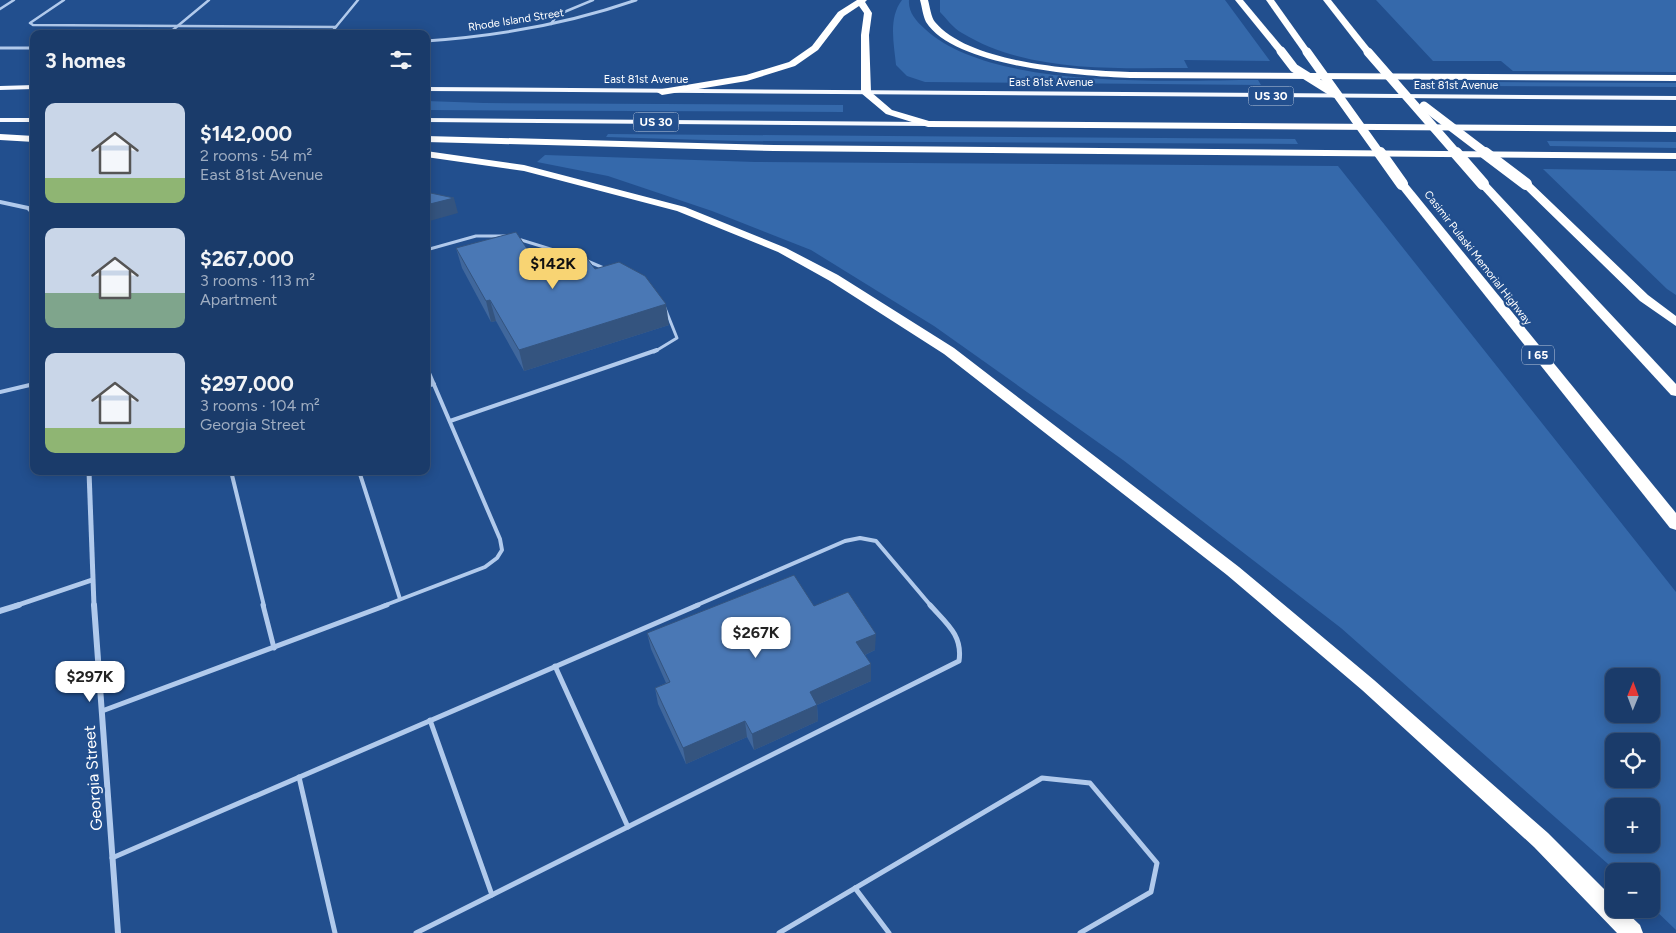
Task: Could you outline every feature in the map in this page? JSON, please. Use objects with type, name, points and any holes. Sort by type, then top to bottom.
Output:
[{"type":"highway","points":[[924,0],[926,13],[932,23],[958,42],[1008,62],[1064,72],[1140,75],[1676,78]]},
{"type":"highway","points":[[1239,0],[1294,68],[1343,99]]},
{"type":"highway","name":"Casimir Pulaski Memorial Highway","points":[[1270,0],[1343,99],[1402,184],[1556,378],[1676,524]]},
{"type":"highway","points":[[1327,0],[1368,52],[1483,184],[1676,392]]},
{"type":"highway","points":[[662,92],[747,78],[792,64],[815,48],[841,14],[862,1],[868,13],[865,35],[866,93],[889,112],[928,124]]},
{"type":"highway","points":[[1396,85],[1526,184],[1644,298],[1676,322]]},
{"type":"highway","name":"US 30","points":[[928,124],[1676,129]]},
{"type":"highway","points":[[0,137],[30,139]]},
{"type":"highway","points":[[430,139],[765,148],[1676,156]]},
{"type":"highway","points":[[430,155],[524,168],[681,209],[782,250],[834,278],[949,351],[1233,571],[1368,685],[1541,840],[1632,933]]},
{"type":"main road","points":[[0,88],[30,87]]},
{"type":"main road","name":"East 81st Avenue","points":[[430,89],[1676,98]]},
{"type":"main road","points":[[0,120],[30,120]]},
{"type":"main road","name":"US 30","points":[[430,120],[928,124]]},
{"type":"street","name":"Rhode Island Street","points":[[430,41],[486,35],[551,25],[595,14],[636,0]]},
{"type":"street","points":[[0,48],[30,48]]},
{"type":"street","points":[[0,202],[30,210]]},
{"type":"street","name":"Georgia Street","points":[[89,475],[92,580],[118,933]]},
{"type":"street","points":[[0,611],[92,580]]},
{"type":"lane","points":[[0,9],[14,0]]},
{"type":"lane","points":[[64,0],[30,23],[33,25],[336,26]]},
{"type":"lane","points":[[173,30],[209,0]]},
{"type":"lane","points":[[333,30],[358,0]]},
{"type":"lane","points":[[551,25],[557,15],[593,0]]},
{"type":"lane","points":[[430,249],[470,236],[495,234],[580,258],[612,271]]},
{"type":"lane","points":[[450,421],[661,349],[676,338],[666,306],[659,300]]},
{"type":"lane","points":[[102,711],[274,648],[485,567],[498,558],[502,550],[500,539],[430,375]]},
{"type":"lane","points":[[430,385],[434,384]]},
{"type":"lane","points":[[0,392],[30,385]]},
{"type":"lane","points":[[233,475],[274,648]]},
{"type":"lane","points":[[360,475],[400,599]]},
{"type":"lane","points":[[112,858],[845,541],[860,538],[876,542],[958,638],[961,648],[959,661],[416,933]]},
{"type":"lane","points":[[554,666],[628,827]]},
{"type":"lane","points":[[430,720],[492,895]]},
{"type":"lane","points":[[299,777],[335,933]]},
{"type":"lane","points":[[779,933],[1042,778],[1090,783],[1158,863],[1151,892],[1080,933]]},
{"type":"lane","points":[[855,888],[890,933]]},
{"type":"shaded area","points":[[902,0],[909,0],[913,16],[925,29],[955,49],[993,63],[1037,72],[1084,78],[1178,81],[1258,80],[1261,85],[925,82],[907,76],[896,65],[893,23]]},
{"type":"shaded area","points":[[940,0],[1225,0],[1270,61],[1184,60],[1188,68],[1101,67],[1043,62],[988,46],[962,33],[940,12]]},
{"type":"shaded area","points":[[1376,0],[1676,0],[1676,72],[1513,71],[1501,61],[1433,61]]},
{"type":"shaded area","points":[[1483,82],[1676,83],[1676,87],[1487,86]]},
{"type":"shaded area","points":[[430,101],[843,105],[843,112],[430,110]]},
{"type":"shaded area","points":[[608,134],[1295,139],[1298,144],[740,141],[606,137]]},
{"type":"shaded area","points":[[1547,141],[1676,142],[1676,148],[1550,146]]},
{"type":"shaded area","points":[[545,155],[755,162],[1338,166],[1676,592],[1676,930],[1660,915],[1660,863],[1607,863],[1341,628],[1123,460],[934,326],[811,250],[712,211],[608,176],[537,162]]},
{"type":"shaded area","points":[[1543,169],[1676,171],[1676,295],[1667,289]]},
{"type":"building","points":[[430,193],[454,198],[430,204]]},
{"type":"building","points":[[516,232],[537,264],[581,251],[595,269],[619,262],[645,276],[666,304],[519,350],[490,300],[486,301],[456,248]]},
{"type":"building","points":[[794,575],[814,606],[848,592],[876,634],[856,642],[871,664],[810,692],[817,705],[752,734],[745,721],[683,748],[655,688],[670,682],[647,633]]}]
